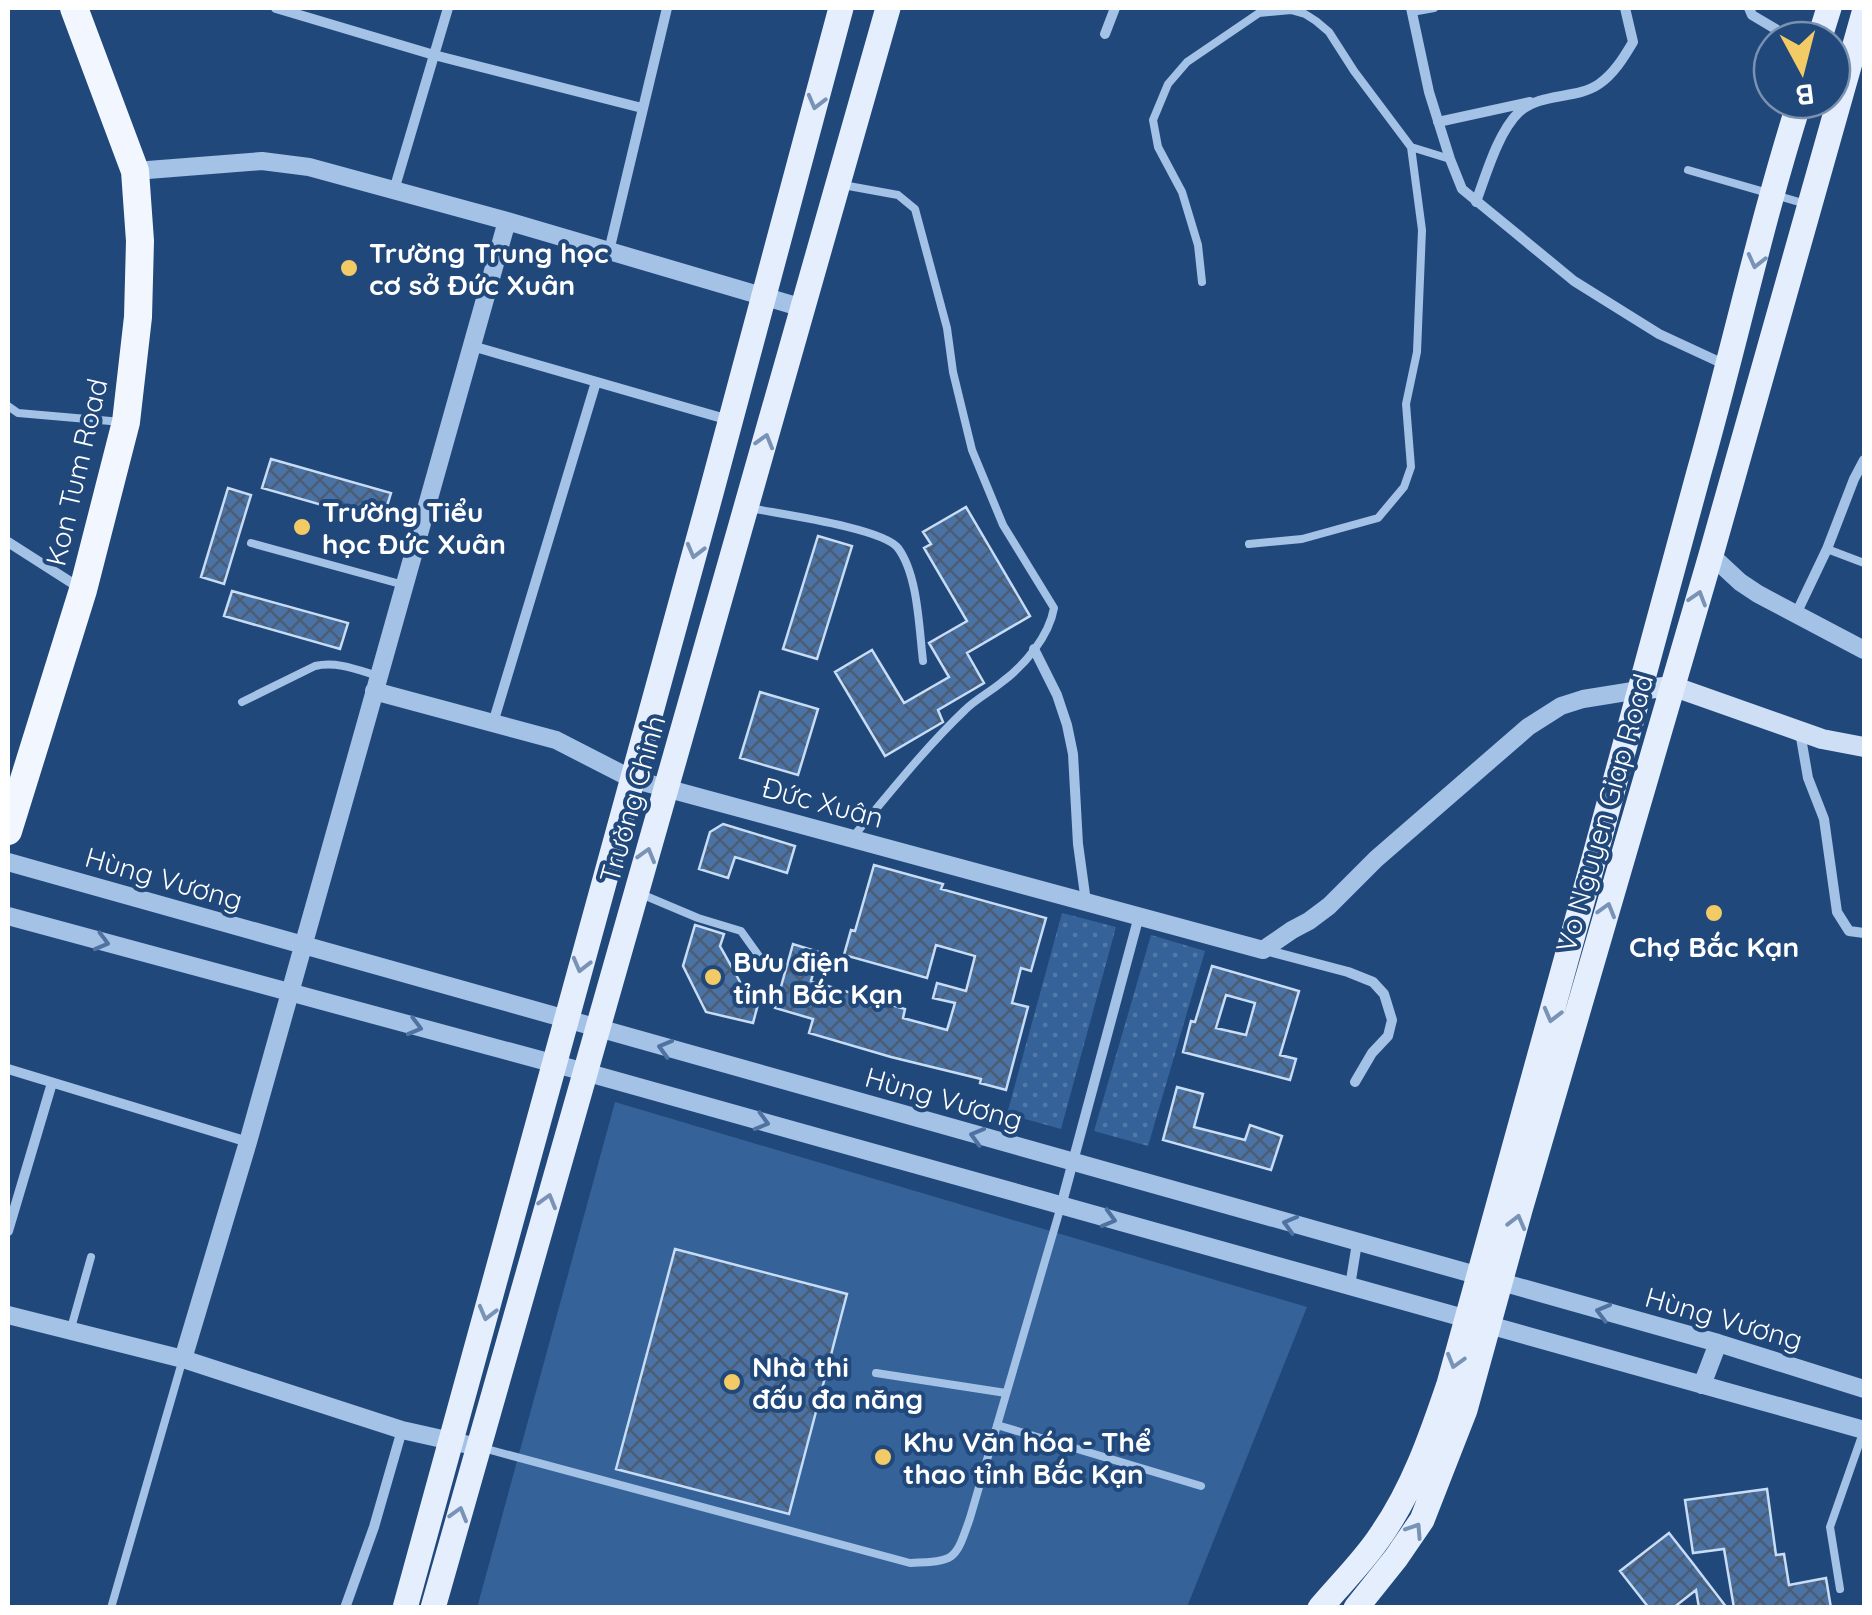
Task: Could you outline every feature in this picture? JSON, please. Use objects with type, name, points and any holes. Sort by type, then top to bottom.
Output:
[{"type":"highway","name":"Kon Tum Road","points":[[8,830],[83,590],[126,422],[138,317],[140,241],[135,171],[74,8]]},
{"type":"main road","name":"Trường Chinh","points":[[405,1608],[842,8]]},
{"type":"main road","name":"Trường Chinh","points":[[433,1608],[888,8]]},
{"type":"main road","name":"Vo Nguyen Giap Road","points":[[1320,1608],[1379,1538],[1404,1499],[1478,1322],[1711,555],[1864,13]]},
{"type":"main road","name":"Vo Nguyen Giap Road","points":[[1490,1280],[1639,690],[1794,120]]},
{"type":"main road","points":[[710,497],[746,507]]},
{"type":"main road","points":[[1639,690],[1672,686],[1800,732],[1864,748]]},
{"type":"main road","name":"Vo Nguyen Giap Road","points":[[1356,1608],[1422,1520],[1466,1410],[1478,1322]]},
{"type":"street","points":[[276,8],[434,55],[642,108]]},
{"type":"street","points":[[394,190],[448,8]]},
{"type":"street","points":[[609,251],[667,8]]},
{"type":"street","points":[[1105,34],[1115,8]]},
{"type":"street","points":[[1438,122],[1577,93],[1598,85],[1620,64],[1633,42],[1625,8]]},
{"type":"street","points":[[1411,10],[1438,122],[1462,189],[1574,281],[1660,334],[1728,366]]},
{"type":"street","points":[[1476,202],[1495,147],[1519,112],[1541,100]]},
{"type":"street","points":[[135,171],[262,161],[309,166],[802,308]]},
{"type":"street","points":[[182,1359],[248,1142],[507,220]]},
{"type":"street","points":[[472,346],[730,420]]},
{"type":"street","points":[[494,723],[596,382]]},
{"type":"street","points":[[1796,614],[1828,549],[1864,460]]},
{"type":"street","points":[[8,542],[83,590]]},
{"type":"street","points":[[1711,555],[1740,582],[1864,650]]},
{"type":"street","points":[[1034,649],[1057,694],[1067,725],[1086,902]]},
{"type":"street","name":"Đức Xuân","points":[[376,684],[556,740],[632,779],[1348,972],[1373,982],[1384,994],[1392,1020],[1388,1036],[1356,1082]]},
{"type":"street","points":[[1263,950],[1329,906],[1376,859],[1528,727],[1561,706],[1639,690]]},
{"type":"street","points":[[1800,732],[1808,778],[1824,819],[1836,912],[1849,931],[1864,933]]},
{"type":"street","name":"Hùng Vương","points":[[8,862],[1718,1343],[1864,1389]]},
{"type":"street","points":[[8,916],[585,1072],[1864,1430]]},
{"type":"street","points":[[1060,1206],[1140,916]]},
{"type":"street","points":[[8,1069],[248,1142]]},
{"type":"street","points":[[8,1231],[52,1082]]},
{"type":"street","points":[[1350,1286],[1356,1242]]},
{"type":"street","points":[[8,1315],[182,1359],[402,1430],[478,1447]]},
{"type":"street","points":[[1702,1385],[1718,1343]]},
{"type":"street","points":[[346,1608],[402,1430]]},
{"type":"lane","points":[[1411,10],[1434,8]]},
{"type":"lane","points":[[1202,282],[1198,245],[1182,192],[1158,147],[1154,120],[1168,84],[1187,62],[1259,13],[1291,10],[1305,14],[1329,32],[1411,147],[1422,230],[1417,352],[1406,404],[1411,466],[1404,487],[1378,518],[1302,539],[1248,544]]},
{"type":"lane","points":[[1411,147],[1450,159]]},
{"type":"lane","points":[[1688,170],[1810,205]]},
{"type":"lane","points":[[838,184],[898,194],[915,209],[948,328],[953,372],[972,450],[1003,525],[1054,608],[1051,624],[1034,649],[1007,679],[967,708],[852,838]]},
{"type":"lane","points":[[8,406],[18,413],[126,422]]},
{"type":"lane","points":[[746,507],[876,534],[897,546],[912,577],[923,660]]},
{"type":"lane","points":[[252,543],[404,585]]},
{"type":"lane","points":[[1828,549],[1864,563]]},
{"type":"lane","points":[[242,702],[324,664],[341,665],[376,684]]},
{"type":"lane","points":[[636,892],[698,918],[742,930],[766,966]]},
{"type":"lane","points":[[478,1447],[910,1563],[943,1562],[958,1550],[1060,1206]]},
{"type":"lane","points":[[70,1333],[91,1257]]},
{"type":"lane","points":[[111,1608],[182,1359]]},
{"type":"lane","points":[[876,1372],[1006,1394]]},
{"type":"lane","points":[[997,1425],[1201,1486]]},
{"type":"lane","points":[[1840,1590],[1830,1527],[1864,1430]]},
{"type":"shaded area","points":[[1062,913],[1116,927],[1061,1129],[1007,1114]]},
{"type":"shaded area","points":[[1151,935],[1205,951],[1148,1146],[1094,1131]]},
{"type":"shaded area","name":"Khu Văn hóa - Thể thao tỉnh Bắc Kạn","points":[[615,1102],[1307,1307],[1187,1607],[477,1608]]},
{"type":"building","points":[[271,459],[391,493],[382,522],[262,488]]},
{"type":"building","points":[[228,488],[251,495],[224,584],[201,577]]},
{"type":"building","points":[[966,507],[1030,616],[967,653],[984,683],[938,710],[943,722],[885,756],[835,672],[872,650],[904,703],[949,677],[929,643],[967,621],[924,548],[931,544],[923,532]]},
{"type":"building","points":[[818,536],[852,546],[817,659],[783,649]]},
{"type":"building","points":[[232,591],[348,623],[340,649],[224,616]]},
{"type":"building","points":[[760,692],[818,709],[798,775],[740,758]]},
{"type":"building","points":[[723,824],[795,846],[787,873],[735,857],[728,878],[699,869],[710,832]]},
{"type":"building","points":[[874,865],[943,884],[941,889],[1046,918],[1031,971],[1021,968],[1012,1003],[1028,1007],[1006,1090],[980,1083],[981,1079],[809,1033],[813,1019],[775,1008],[793,944],[819,952],[811,981],[905,1009],[903,1018],[947,1030],[955,1003],[933,998],[937,983],[966,991],[975,956],[936,945],[927,978],[844,955]]},
{"type":"building","name":"Bưu điện tỉnh Bắc Kạn","points":[[695,925],[724,934],[720,946],[744,989],[761,993],[753,1023],[706,1012],[683,966]]},
{"type":"building","points":[[1212,966],[1299,991],[1280,1055],[1296,1059],[1290,1080],[1183,1052],[1191,1021],[1195,1022]],"holes":[[[1226,995],[1255,1003],[1246,1035],[1216,1028]]]},
{"type":"building","points":[[1177,1087],[1203,1094],[1194,1127],[1245,1140],[1250,1125],[1282,1136],[1271,1170],[1163,1140]]},
{"type":"building","name":"Nhà thi đấu đa năng","points":[[675,1249],[847,1294],[789,1514],[616,1469]]},
{"type":"building","points":[[1767,1489],[1776,1555],[1784,1554],[1789,1585],[1826,1578],[1831,1608],[1734,1608],[1724,1549],[1693,1553],[1685,1500]]},
{"type":"building","points":[[1669,1533],[1727,1608],[1699,1608],[1696,1590],[1673,1608],[1649,1608],[1620,1571]]},
{"type":"place","name":"Trường Trung học cơ sở Đức Xuân","points":[[349,268]]},
{"type":"place","name":"Trường Tiểu học Đức Xuân","points":[[302,527]]},
{"type":"place","name":"Chợ Bắc Kạn","points":[[1714,913]]},
{"type":"place","name":"Bưu điện tỉnh Bắc Kạn","points":[[713,977]]},
{"type":"place","name":"Nhà thi đấu đa năng","points":[[732,1382]]},
{"type":"place","name":"Khu Văn hóa - Thể thao tỉnh Bắc Kạn","points":[[883,1457]]}]
